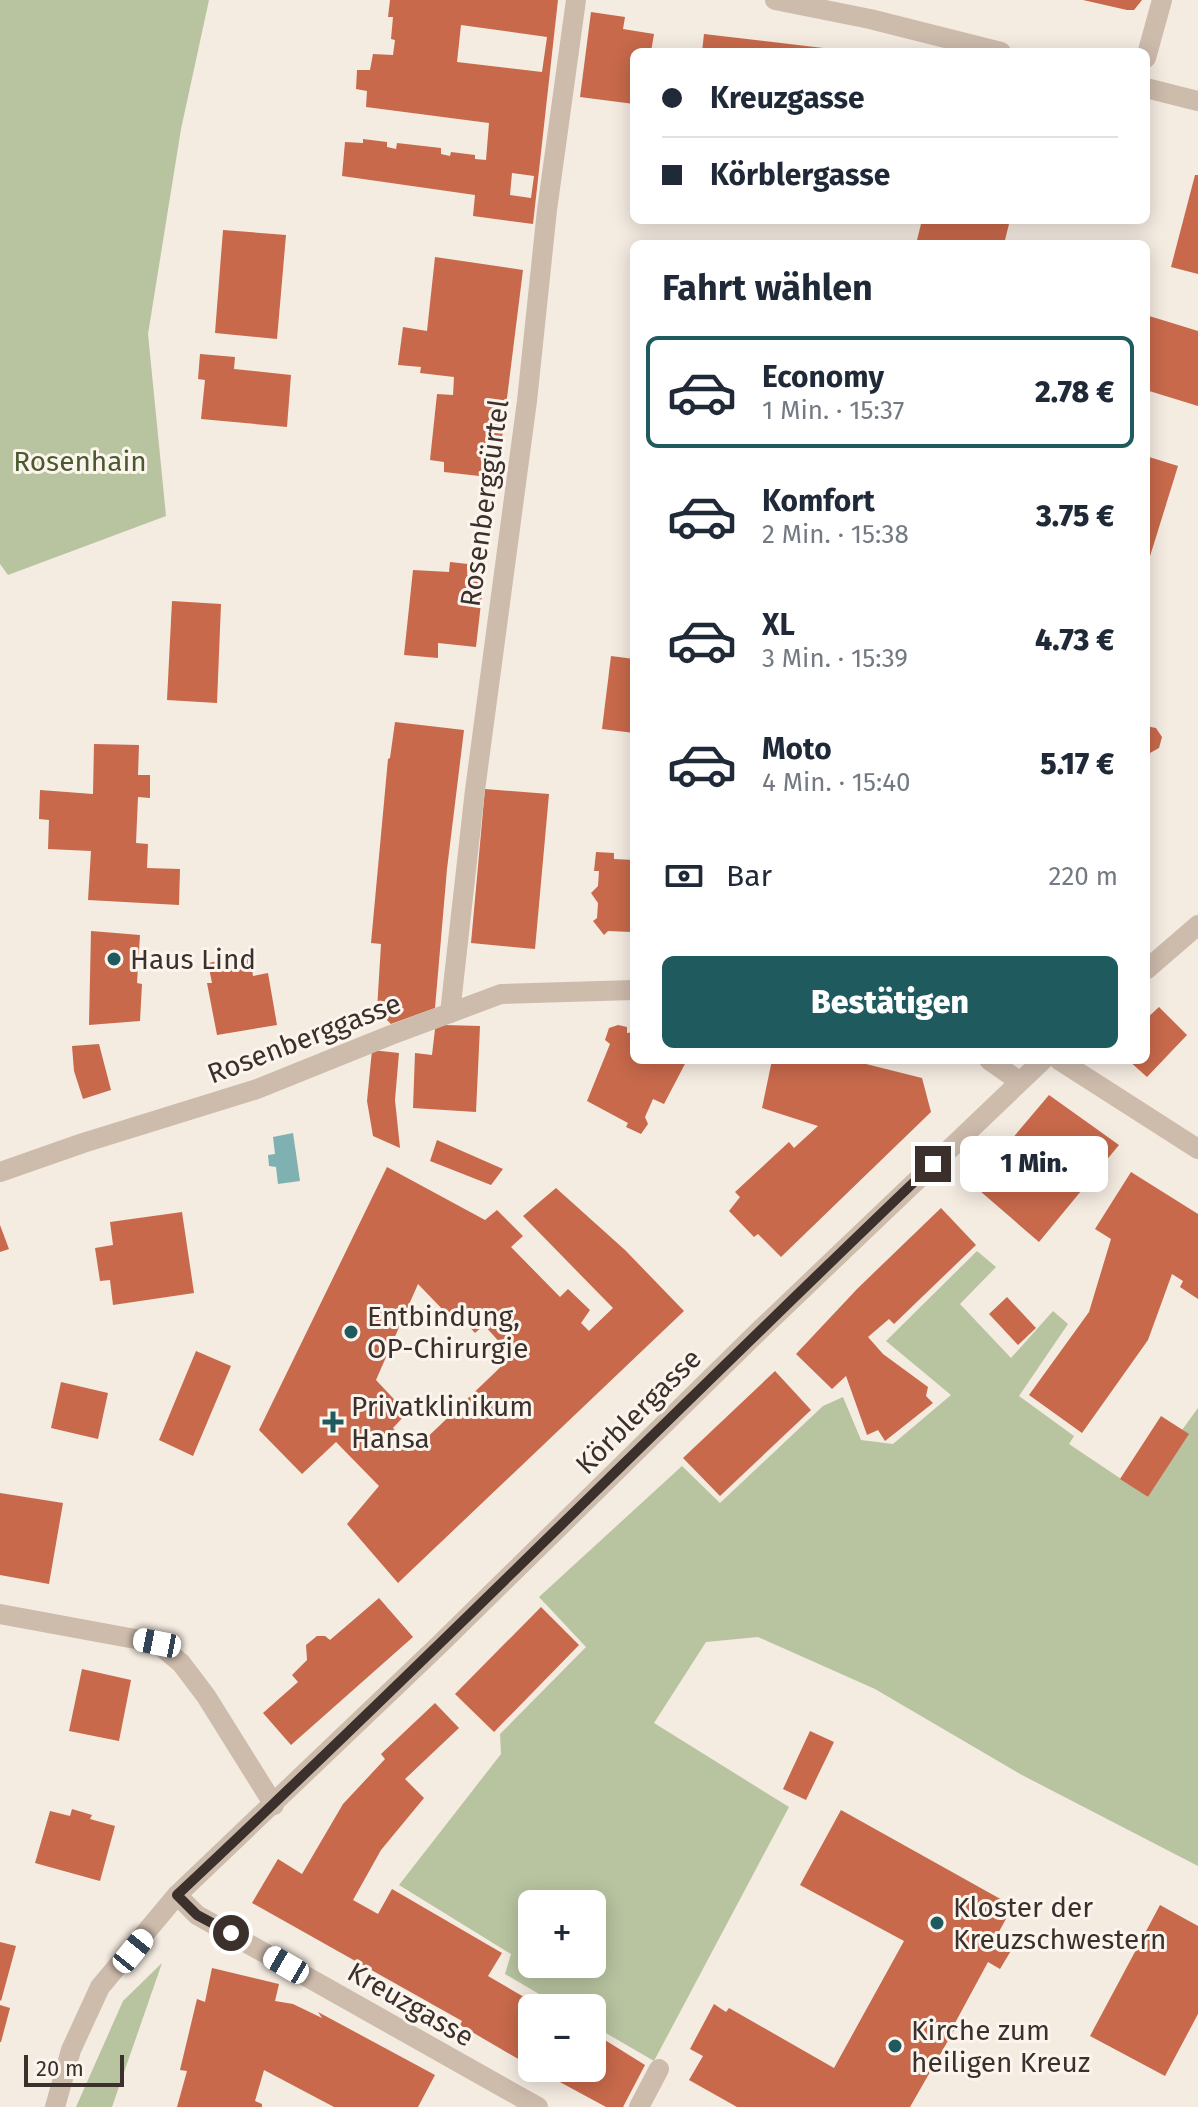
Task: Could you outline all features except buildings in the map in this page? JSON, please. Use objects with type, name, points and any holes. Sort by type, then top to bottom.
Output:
[{"type":"street","name":"Rosenberggürtel","points":[[450,1013],[475,790],[576,0]]},
{"type":"street","points":[[775,0],[872,10],[989,48]]},
{"type":"street","points":[[1149,48],[1162,0]]},
{"type":"street","points":[[1150,89],[1198,101]]},
{"type":"street","points":[[1150,967],[1198,925]]},
{"type":"street","name":"Rosenberggasse","points":[[0,1172],[257,1089],[501,994],[630,990]]},
{"type":"street","points":[[995,1064],[1019,1081]]},
{"type":"street","name":"Körblergasse","points":[[55,2107],[71,2050],[100,1987],[177,1895],[274,1805],[762,1328],[1038,1064]]},
{"type":"street","points":[[1065,1064],[1198,1149]]},
{"type":"street","points":[[0,1614],[157,1643],[181,1663],[206,1696],[274,1805]]},
{"type":"street","name":"Kreuzgasse","points":[[177,1895],[197,1915],[538,2107]]},
{"type":"street","points":[[639,2107],[659,2069]]},
{"type":"green space","name":"Rosenhain","points":[[0,0],[209,0],[181,129],[148,334],[166,516],[8,575],[0,564]]},
{"type":"green space","points":[[977,1251],[996,1267],[960,1304],[1011,1358],[1053,1311],[1068,1324],[1019,1396],[1074,1436],[1069,1444],[1148,1497],[1188,1435],[1182,1430],[1198,1408],[1198,1866],[1020,1774],[875,1689],[758,1637],[706,1642],[654,1723],[789,1807],[654,2061],[606,2033],[606,1994],[539,1994],[505,1974],[511,1954],[399,1885],[501,1754],[500,1734],[586,1647],[539,1597],[682,1466],[720,1503],[823,1406],[843,1397],[861,1440],[893,1444],[951,1395],[886,1341]]},
{"type":"green space","points":[[162,1963],[112,2107],[76,2107],[123,2001]]},
{"type":"water","points":[[293,1133],[300,1181],[278,1184],[276,1167],[269,1166],[268,1155],[275,1154],[273,1137]]},
{"type":"place","name":"Haus Lind","points":[[114,959]]},
{"type":"place","name":"Entbindung, OP-Chirurgie","points":[[351,1332]]},
{"type":"place","name":"Privatklinikum Hansa","points":[[333,1422]]},
{"type":"place","name":"Kloster der Kreuzschwestern","points":[[937,1923]]},
{"type":"place","name":"Kirche zum heiligen Kreuz","points":[[895,2046]]},
{"type":"route","points":[[231,1933],[197,1915],[177,1895],[274,1805],[933,1164]]}]
